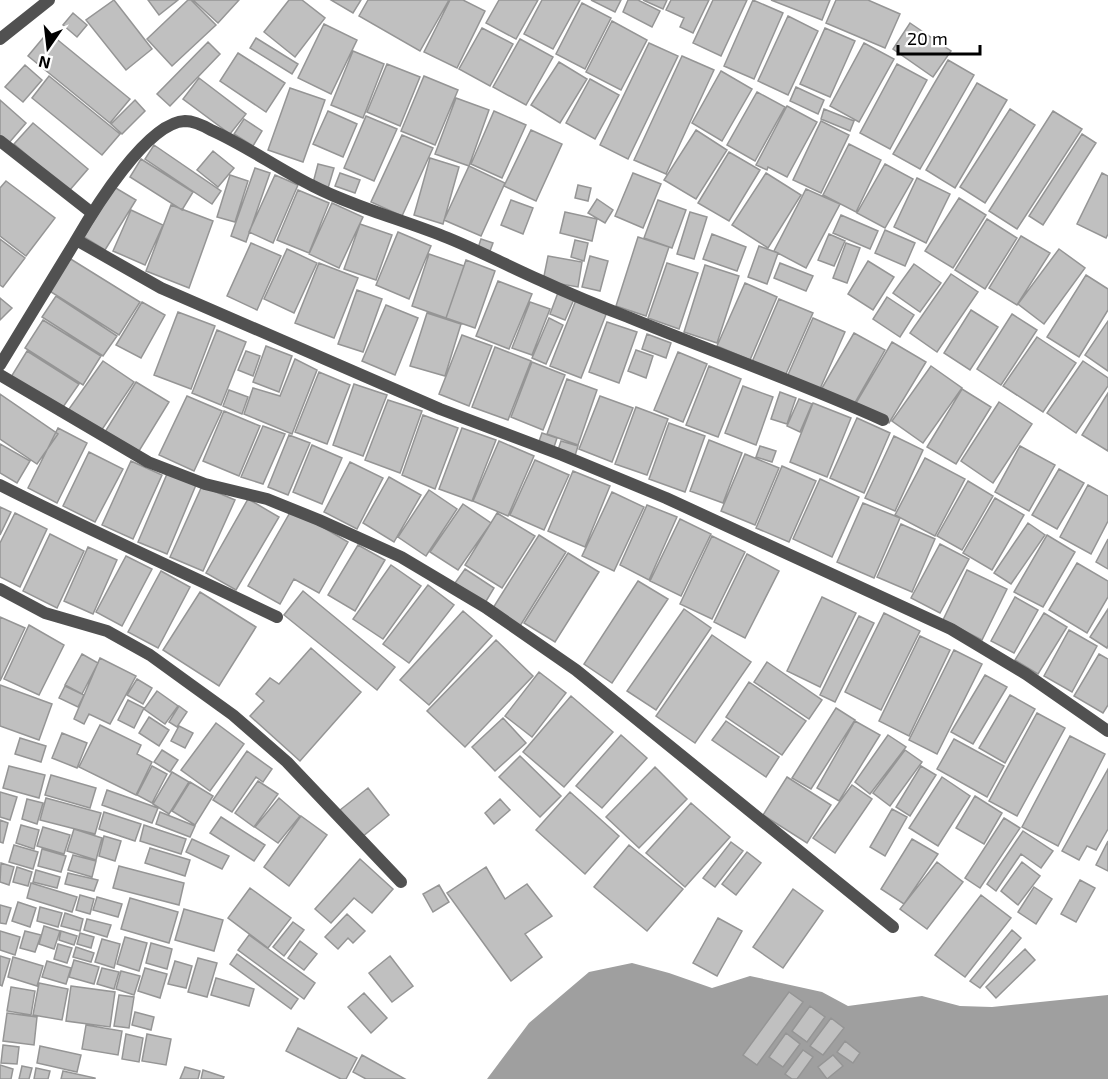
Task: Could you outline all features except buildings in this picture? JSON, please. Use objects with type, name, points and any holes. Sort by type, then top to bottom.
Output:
[{"type":"street","points":[[0,39],[49,0]]},
{"type":"street","points":[[0,365],[92,213],[116,178],[143,147],[169,125],[186,121],[201,125],[235,141],[314,187],[447,238],[630,318],[779,375],[883,420]]},
{"type":"street","points":[[0,141],[92,213]]},
{"type":"street","points":[[75,242],[84,244],[161,288],[440,409],[562,455],[666,498],[951,629],[1026,674],[1108,731]]},
{"type":"street","points":[[0,375],[148,462],[206,484],[267,499],[319,520],[401,558],[484,608],[576,670],[893,927]]},
{"type":"street","points":[[0,485],[77,524],[166,563],[277,618]]},
{"type":"street","points":[[0,589],[45,613],[106,631],[150,655],[190,684],[233,716],[287,762],[401,882]]},
{"type":"shaded area","points":[[632,963],[712,988],[750,976],[822,992],[848,1006],[922,996],[960,1006],[992,1007],[1108,995],[1108,1079],[487,1079],[529,1023],[589,972]]}]
